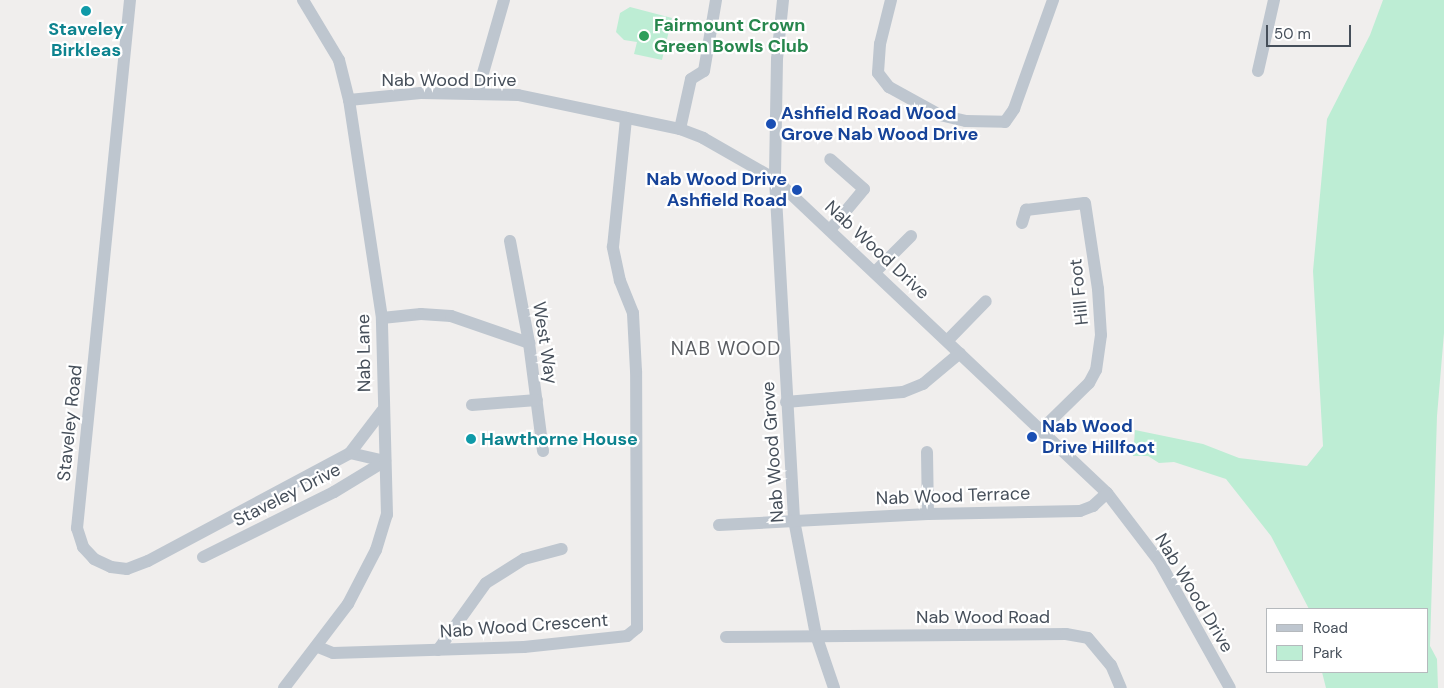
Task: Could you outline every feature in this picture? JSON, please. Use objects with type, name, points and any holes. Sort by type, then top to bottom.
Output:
[{"type":"street","name":"Staveley Road","points":[[130,0],[77,528],[83,547],[94,559],[111,567],[127,568],[165,552],[350,453],[382,410]]},
{"type":"street","name":"Nab Lane","points":[[284,688],[318,647],[348,604],[376,550],[387,515],[382,410],[382,318],[349,100],[339,60],[303,0]]},
{"type":"street","points":[[478,94],[504,0]]},
{"type":"street","points":[[680,129],[691,79],[704,71],[716,0]]},
{"type":"street","name":"Nab Wood Grove","points":[[783,0],[777,59],[775,179],[794,520],[816,635],[834,688]]},
{"type":"street","points":[[891,0],[880,44],[878,73],[889,87],[940,115],[966,121],[1005,122],[1014,109],[1053,0]]},
{"type":"street","points":[[1258,71],[1274,0]]},
{"type":"street","name":"Nab Wood Drive","points":[[349,100],[421,94],[518,95],[680,129],[703,138],[775,179],[948,340],[1107,493],[1159,561],[1230,688]]},
{"type":"street","name":"Nab Wood Crescent","points":[[318,647],[333,654],[544,645],[628,636],[637,628],[633,322],[620,281],[613,247],[626,118]]},
{"type":"street","points":[[830,159],[864,189],[830,230]]},
{"type":"street","name":"Hill Foot","points":[[1022,222],[1026,210],[1085,203],[1098,289],[1101,334],[1096,370],[1089,383],[1042,429]]},
{"type":"street","points":[[875,272],[912,236]]},
{"type":"street","name":"West Way","points":[[510,241],[529,343],[543,451]]},
{"type":"street","points":[[948,340],[986,301]]},
{"type":"street","points":[[382,318],[420,314],[452,316],[529,343]]},
{"type":"street","points":[[786,402],[903,392],[923,384],[960,353]]},
{"type":"street","points":[[472,405],[537,400]]},
{"type":"street","points":[[927,452],[928,514]]},
{"type":"street","points":[[350,453],[385,461]]},
{"type":"street","name":"Staveley Drive","points":[[203,557],[334,492],[385,461]]},
{"type":"street","name":"Nab Wood Terrace","points":[[719,525],[928,514],[1080,511],[1093,506],[1107,493]]},
{"type":"street","points":[[438,650],[486,583],[524,559],[562,549]]},
{"type":"street","name":"Nab Wood Road","points":[[726,637],[1066,634],[1088,638],[1111,665],[1121,688]]},
{"type":"green space","points":[[1383,0],[1444,0],[1444,333],[1437,416],[1430,646],[1437,659],[1438,688],[1326,688],[1322,673],[1429,673],[1429,608],[1308,608],[1271,536],[1226,479],[1174,462],[1159,463],[1148,456],[1133,456],[1135,430],[1203,444],[1239,458],[1307,466],[1323,446],[1313,271],[1327,119],[1370,35]]},
{"type":"green space","name":"Fairmount Crown Green Bowls Club","points":[[630,7],[672,18],[662,60],[634,54],[637,42],[624,40],[616,32],[620,13]]},
{"type":"place","name":"Staveley Birkleas","points":[[86,11]]},
{"type":"place","name":"Fairmount Crown Green Bowls Club","points":[[644,36]]},
{"type":"place","name":"Ashfield Road Wood Grove Nab Wood Drive","points":[[771,124]]},
{"type":"place","name":"Nab Wood Drive Ashfield Road","points":[[797,190]]},
{"type":"place","name":"Nab Wood Drive Hillfoot","points":[[1032,437]]},
{"type":"place","name":"Hawthorne House","points":[[471,439]]},
{"type":"district","name":"NAB WOOD","points":[[726,349]]}]
